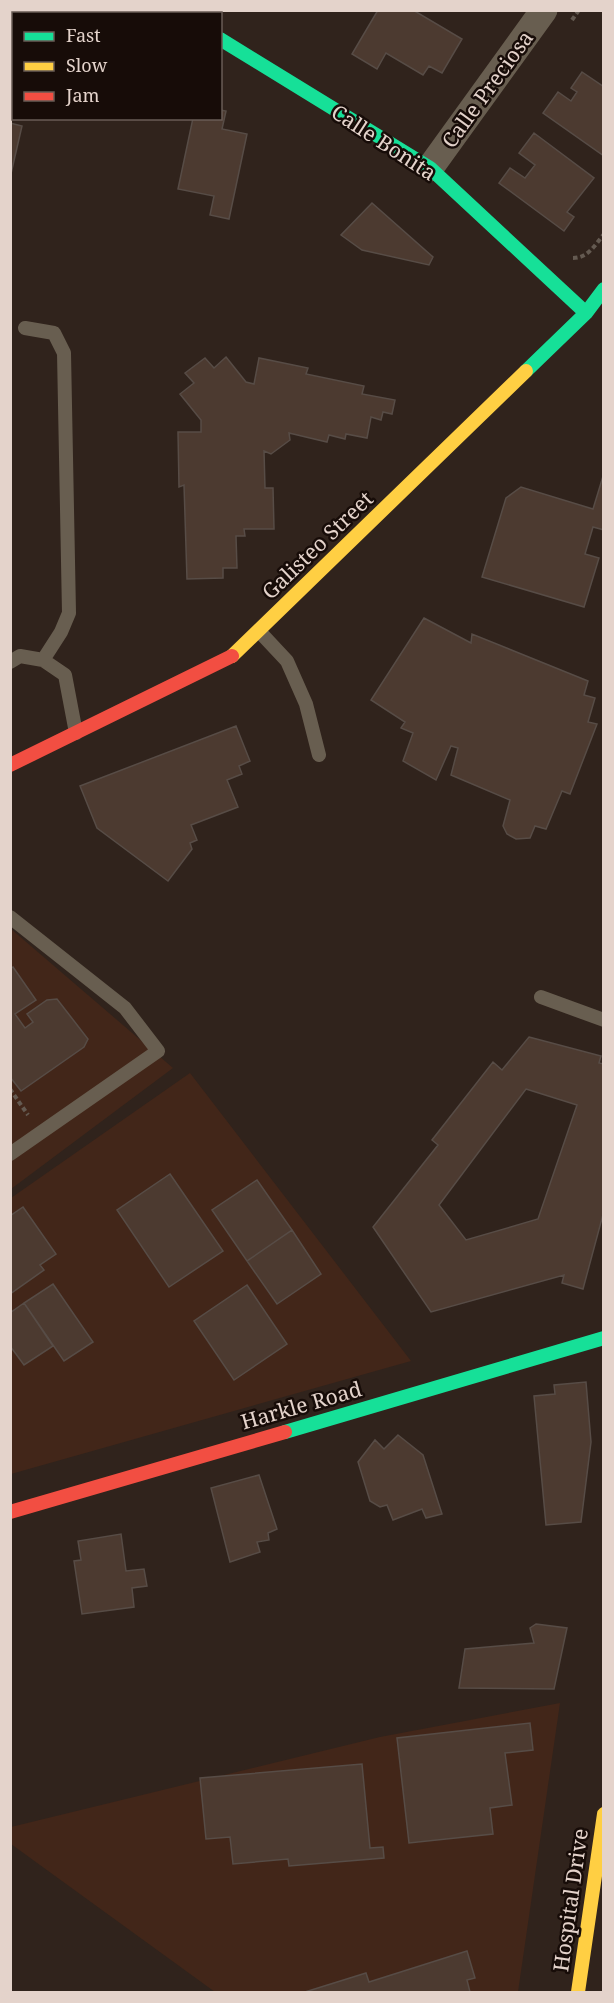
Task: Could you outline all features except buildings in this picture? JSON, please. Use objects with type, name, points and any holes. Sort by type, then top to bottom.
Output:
[{"type":"street","name":"Calle Preciosa","points":[[430,168],[544,10]]},
{"type":"street","name":"Calle Bonita","points":[[222,40],[430,168],[586,313]]},
{"type":"street","name":"Galisteo Street","points":[[10,765],[234,655],[586,313],[603,289]]},
{"type":"street","name":"Harkle Road","points":[[10,1512],[603,1338]]},
{"type":"street","name":"Hospital Drive","points":[[578,1992],[603,1814]]},
{"type":"lane","points":[[25,328],[54,333],[64,353],[69,613],[61,632],[43,660]]},
{"type":"lane","points":[[259,630],[286,661],[306,704],[319,755]]},
{"type":"lane","points":[[10,662],[20,656],[43,660],[65,675],[76,733]]},
{"type":"lane","points":[[10,917],[125,1008],[158,1051],[10,1154]]},
{"type":"lane","points":[[541,997],[603,1020]]},
{"type":"path","points":[[572,20],[579,10]]},
{"type":"path","points":[[568,257],[575,259],[582,257],[591,250],[603,234]]},
{"type":"path","points":[[10,1089],[41,1133]]},
{"type":"shaded area","points":[[11,929],[173,1068],[11,1189]]},
{"type":"shaded area","points":[[190,1073],[411,1361],[11,1474],[11,1198]]},
{"type":"shaded area","points":[[560,1703],[518,1992],[215,1992],[11,1844],[11,1827],[380,1737]]},
{"type":"traffic: fast","points":[[222,40],[430,168],[586,313]]},
{"type":"traffic: fast","points":[[526,371],[586,313],[604,289]]},
{"type":"traffic: fast","points":[[285,1432],[604,1338]]},
{"type":"traffic: slow","points":[[232,656],[526,371]]},
{"type":"traffic: slow","points":[[578,1992],[604,1814]]},
{"type":"traffic: jam","points":[[10,765],[232,656]]},
{"type":"traffic: jam","points":[[10,1512],[285,1432]]}]
